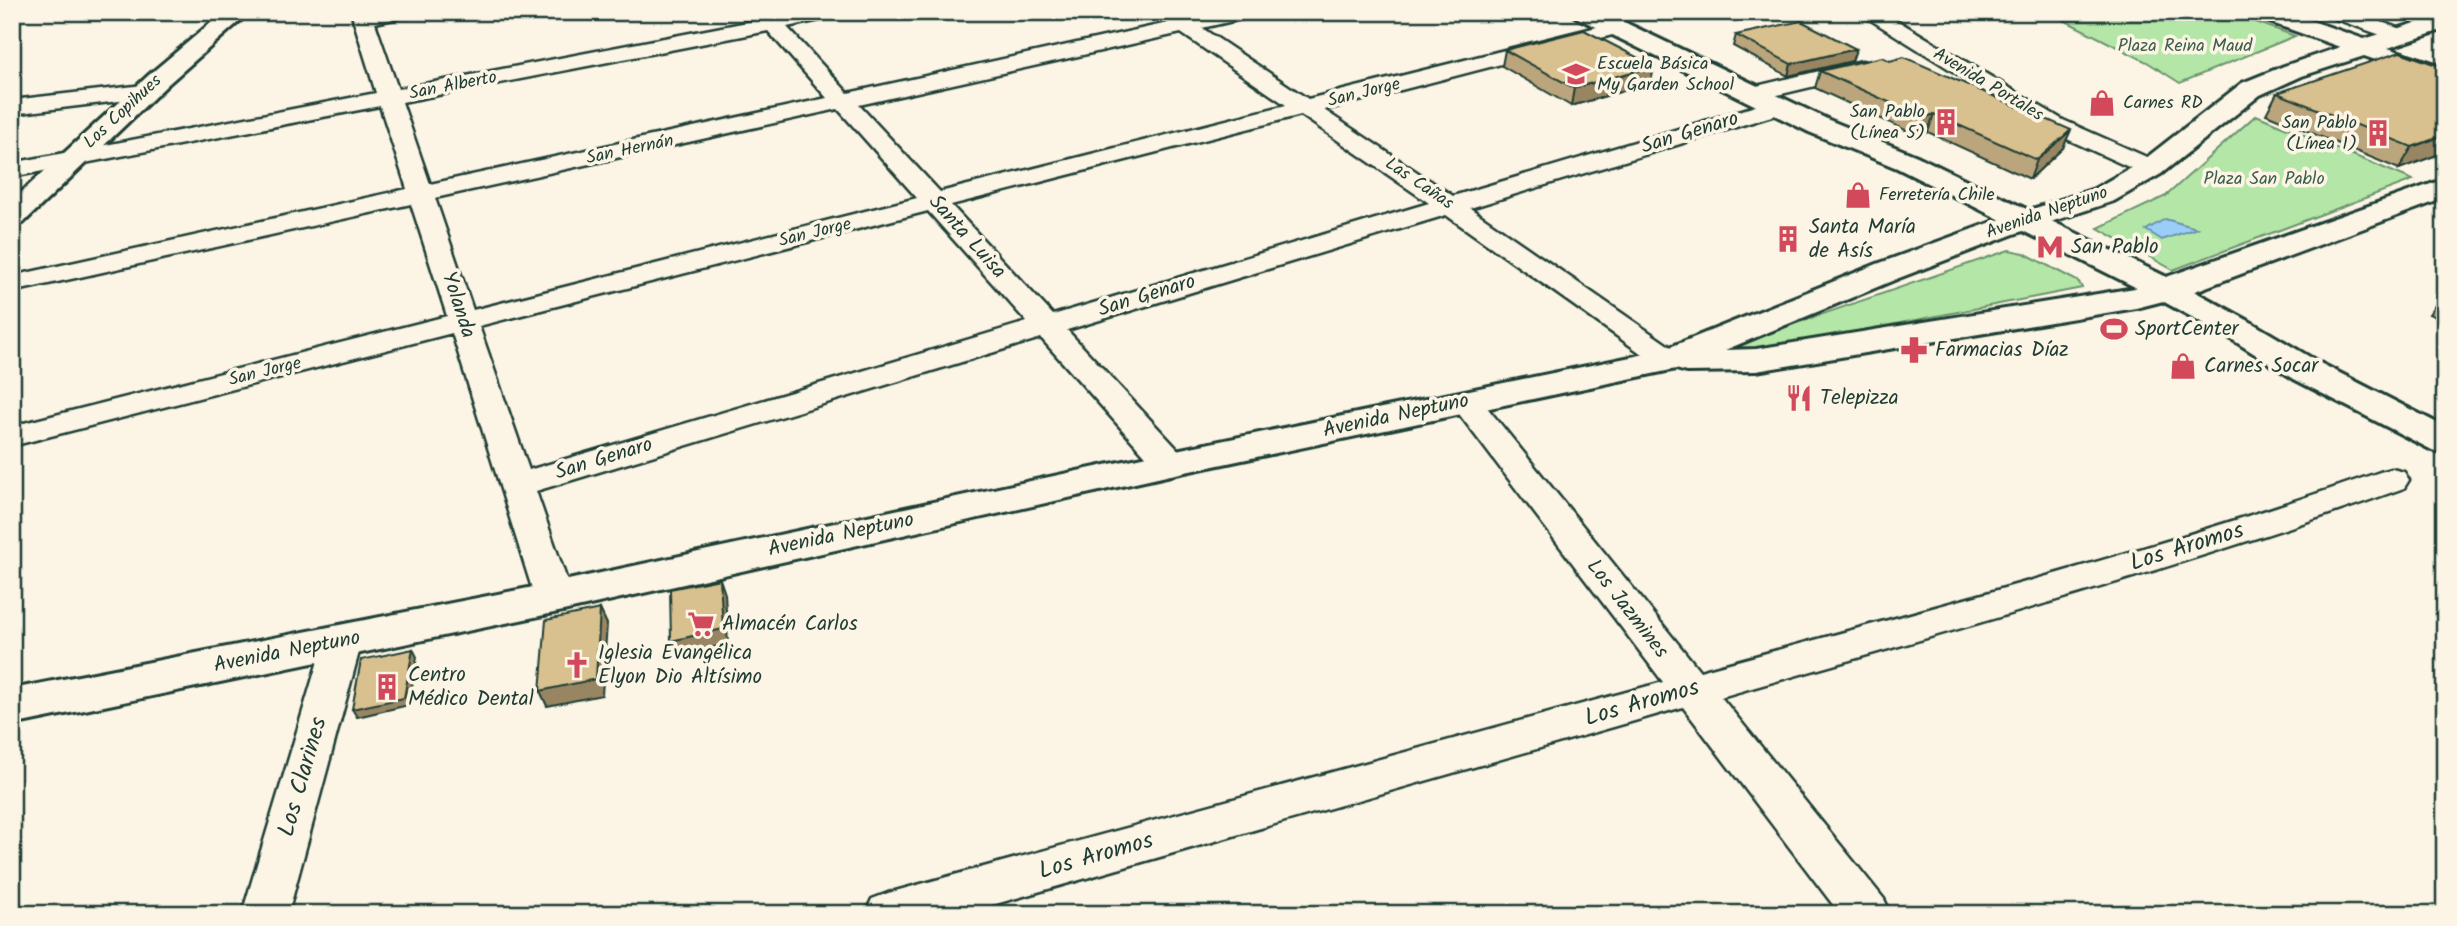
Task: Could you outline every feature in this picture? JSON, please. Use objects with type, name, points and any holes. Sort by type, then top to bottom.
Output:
[{"type":"main road","name":"Los Copihues","points":[[12,217],[144,92],[238,12]]},
{"type":"main road","points":[[1584,12],[1819,126],[1880,164],[2015,224],[2151,294],[2217,337],[2307,372],[2445,442]]},
{"type":"main road","points":[[2263,12],[2445,76]]},
{"type":"main road","name":"Avenida Neptuno","points":[[12,706],[554,598],[1171,463],[1670,360],[1888,271],[2015,224],[2104,195],[2151,168],[2251,89],[2282,75],[2445,21]]},
{"type":"main road","name":"Avenida Neptuno","points":[[1670,360],[1756,360],[2151,294],[2445,188]]},
{"type":"street","points":[[362,16],[401,12]]},
{"type":"street","name":"San Alberto","points":[[12,170],[389,98],[768,18],[832,12]]},
{"type":"street","name":"San Hernán","points":[[12,284],[845,103],[1176,19],[1248,12]]},
{"type":"street","name":"Avenida Portales","points":[[1868,12],[2055,125],[2151,168]]},
{"type":"street","points":[[2334,12],[2399,35]]},
{"type":"street","name":"Yolanda","points":[[362,16],[554,598]]},
{"type":"street","name":"Santa Luisa","points":[[768,18],[1171,463]]},
{"type":"street","name":"Las Cañas","points":[[1176,19],[1670,360]]},
{"type":"street","name":"San Jorge","points":[[12,436],[1616,28]]},
{"type":"street","points":[[1908,57],[1933,51]]},
{"type":"street","points":[[1765,100],[1883,63]]},
{"type":"street","points":[[12,107],[144,92]]},
{"type":"street","name":"San Genaro","points":[[517,485],[1449,205],[1765,100]]},
{"type":"street","name":"Los Jazmines","points":[[1466,402],[1868,914]]},
{"type":"street","name":"Los Aromos","points":[[888,914],[2047,590],[2290,516],[2392,480]]},
{"type":"street","name":"Los Clarines","points":[[265,914],[343,641]]},
{"type":"green space","name":"Plaza Reina Maud","points":[[2048,12],[2228,12],[2295,36],[2180,83],[2147,62]]},
{"type":"green space","name":"Plaza San Pablo","points":[[2256,115],[2413,180],[2173,270],[2098,228],[2166,196]]},
{"type":"green space","points":[[2009,250],[2024,253],[2079,282],[2082,288],[1703,361],[1698,357]]},
{"type":"water","points":[[2165,219],[2197,228],[2162,240],[2146,230]]},
{"type":"building","points":[[1801,21],[1856,49],[1791,64],[1736,35]]},
{"type":"building","points":[[1584,30],[1654,66],[1574,88],[1505,50]]},
{"type":"building","name":"San Pablo (Línea 1)","points":[[2400,52],[2445,68],[2445,135],[2412,147],[2277,93]]},
{"type":"building","points":[[1882,57],[1890,61],[1904,57],[2071,130],[2037,160],[1934,114],[1924,118],[1820,71]]},
{"type":"building","name":"Almacén Carlos","points":[[720,579],[723,629],[671,641],[670,589]]},
{"type":"building","name":"Iglesia Evangélica Elyon Dio Altísimo","points":[[600,609],[596,679],[540,691],[546,620]]},
{"type":"building","name":"Centro Médico Dental","points":[[413,649],[404,698],[352,709],[361,660]]},
{"type":"place","name":"Escuela Básica My Garden School","points":[[1576,74]]},
{"type":"place","name":"Carnes RD","points":[[2102,103]]},
{"type":"place","name":"San Pablo (Línea 5)","points":[[1946,122]]},
{"type":"place","name":"San Pablo (Línea 1)","points":[[2378,133]]},
{"type":"place","name":"Ferretería Chile","points":[[1858,195]]},
{"type":"place","name":"Santa María de Asís","points":[[1788,239]]},
{"type":"place","name":"San Pablo","points":[[2050,247]]},
{"type":"place","name":"SportCenter","points":[[2114,329]]},
{"type":"place","name":"Farmacias Díaz","points":[[1914,350]]},
{"type":"place","name":"Carnes Socar","points":[[2183,366]]},
{"type":"place","name":"Telepizza","points":[[1799,398]]},
{"type":"place","name":"Almacén Carlos","points":[[701,624]]},
{"type":"place","name":"Iglesia Evangélica Elyon Dio Altísimo","points":[[577,665]]},
{"type":"place","name":"Centro Médico Dental","points":[[387,687]]}]
